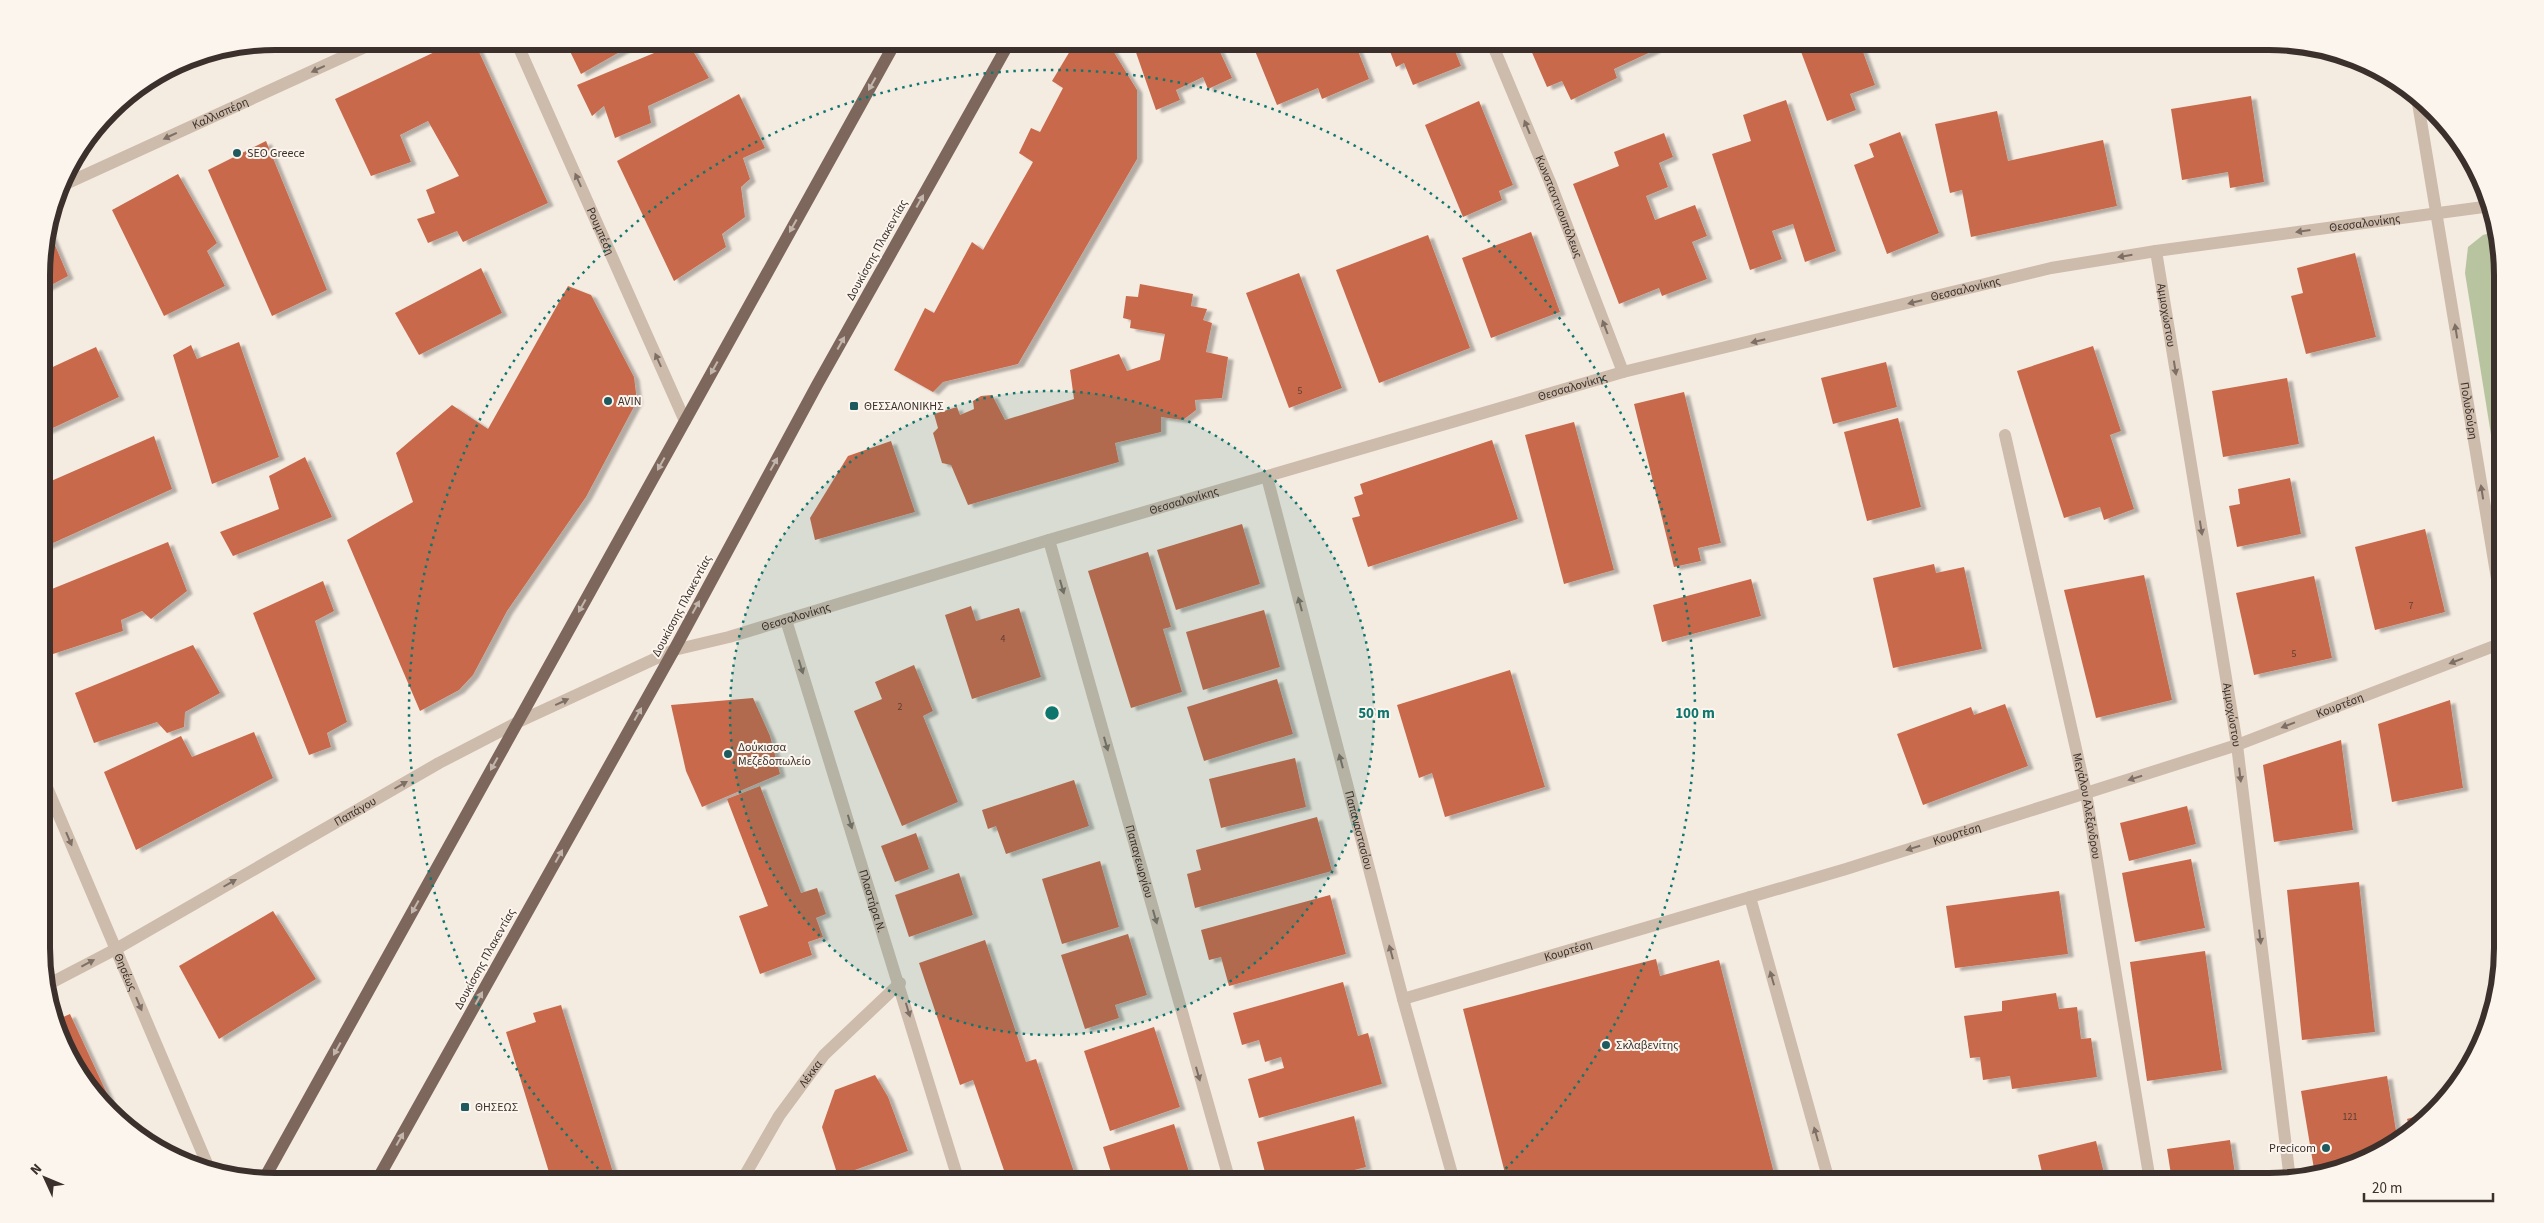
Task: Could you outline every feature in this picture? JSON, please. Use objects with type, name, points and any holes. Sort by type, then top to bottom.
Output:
[{"type":"main road","points":[[267,1173],[891,50]]},
{"type":"main road","name":"Δουκίσσης Πλακεντίας","points":[[381,1173],[674,650],[817,385],[1005,50]]},
{"type":"street","name":"Καλλισπέρη","points":[[70,182],[358,50]]},
{"type":"street","name":"Ρουμπέση","points":[[520,50],[685,421]]},
{"type":"street","name":"Κωνσταντινουπόλεως","points":[[1495,50],[1550,182],[1622,372]]},
{"type":"street","name":"Πολυδούρη","points":[[2419,108],[2494,561]]},
{"type":"street","name":"Θεσσαλονίκης","points":[[674,650],[786,620],[1049,540],[1622,372],[2051,268],[2156,251],[2483,207]]},
{"type":"street","name":"Αμμοχώστου","points":[[2156,251],[2237,745],[2289,1172]]},
{"type":"street","name":"Μεγάλου Αλεξάνδρου","points":[[2005,434],[2086,793],[2149,1173]]},
{"type":"street","name":"Παπαναστασίου","points":[[1267,477],[1403,999],[1451,1173]]},
{"type":"street","name":"Παπαγεωργίου","points":[[1049,540],[1227,1173]]},
{"type":"street","name":"Πλαστήρα Ν.","points":[[786,620],[957,1173]]},
{"type":"street","name":"Κουρτέση","points":[[1403,999],[1846,869],[2237,745],[2494,646]]},
{"type":"street","name":"Παπάγου","points":[[53,982],[116,949],[439,763],[518,722],[674,650]]},
{"type":"street","name":"Θησέως","points":[[50,794],[206,1162]]},
{"type":"street","points":[[1750,897],[1827,1173]]},
{"type":"street","name":"Λέκκα","points":[[746,1173],[779,1116],[824,1055],[900,983]]},
{"type":"green space","points":[[2490,233],[2494,260],[2494,453],[2465,273],[2468,247],[2483,235]]},
{"type":"building","points":[[439,50],[478,50],[548,203],[463,242],[457,231],[428,243],[417,219],[435,213],[426,190],[459,176],[428,121],[400,135],[411,162],[371,176],[335,99]]},
{"type":"building","points":[[569,50],[623,50],[581,74]]},
{"type":"building","points":[[661,50],[692,50],[709,78],[648,106],[651,123],[615,138],[604,106],[592,116],[577,85]]},
{"type":"building","points":[[1071,50],[1113,50],[1137,90],[1137,159],[1018,364],[943,382],[933,392],[894,370],[925,308],[934,313],[972,242],[983,250],[1033,162],[1019,153],[1031,128],[1040,132],[1063,88],[1052,81]]},
{"type":"building","points":[[1135,50],[1219,50],[1232,78],[1208,89],[1203,77],[1176,90],[1180,100],[1156,110]]},
{"type":"building","points":[[1255,50],[1358,50],[1369,79],[1322,99],[1318,88],[1277,105]]},
{"type":"building","points":[[1389,50],[1455,50],[1461,66],[1413,85],[1404,63],[1396,67]]},
{"type":"building","points":[[1531,50],[1655,50],[1614,69],[1617,78],[1571,100],[1562,81],[1547,87]]},
{"type":"building","points":[[1800,50],[1862,50],[1875,85],[1850,94],[1856,110],[1827,121]]},
{"type":"building","points":[[739,94],[765,148],[743,158],[750,179],[741,187],[745,217],[722,234],[726,247],[674,281],[617,161]]},
{"type":"building","points":[[2251,96],[2264,182],[2230,188],[2228,172],[2182,180],[2171,109]]},
{"type":"building","points":[[1786,100],[1836,251],[1805,262],[1793,224],[1772,231],[1782,259],[1750,270],[1712,154],[1751,141],[1743,115]]},
{"type":"building","points":[[1479,101],[1513,185],[1499,191],[1502,200],[1463,217],[1425,125]]},
{"type":"building","points":[[1997,111],[2008,161],[2103,140],[2117,206],[1971,237],[1962,190],[1950,193],[1935,124]]},
{"type":"building","points":[[1900,132],[1939,233],[1887,254],[1854,165],[1874,157],[1869,144]]},
{"type":"building","points":[[1664,133],[1673,157],[1659,163],[1668,187],[1646,196],[1655,220],[1695,205],[1707,236],[1692,242],[1707,279],[1662,296],[1659,288],[1619,304],[1573,184],[1619,166],[1614,152]]},
{"type":"building","points":[[266,141],[327,290],[272,316],[208,170]]},
{"type":"building","points":[[178,174],[217,243],[207,251],[225,286],[164,316],[112,210]]},
{"type":"building","points":[[1531,232],[1560,312],[1491,338],[1462,258]]},
{"type":"building","points":[[1428,235],[1470,348],[1379,383],[1336,270]]},
{"type":"building","points":[[53,240],[68,276],[50,286],[50,260]]},
{"type":"building","points":[[2355,253],[2376,337],[2306,354],[2291,296],[2303,293],[2297,268]]},
{"type":"building","points":[[481,268],[502,313],[419,355],[395,313]]},
{"type":"building","points":[[1299,273],[1342,388],[1289,408],[1246,293]]},
{"type":"building","points":[[1140,284],[1193,294],[1191,306],[1207,309],[1203,320],[1212,323],[1206,352],[1228,357],[1222,398],[1195,400],[1196,410],[1183,420],[1161,417],[1161,432],[1115,443],[1119,462],[968,505],[951,465],[942,463],[933,433],[938,428],[934,414],[957,407],[960,415],[974,409],[973,401],[981,396],[992,395],[1005,420],[1074,399],[1070,370],[1119,354],[1127,371],[1160,360],[1165,334],[1130,328],[1131,320],[1123,318],[1126,296],[1138,297]]},
{"type":"building","points":[[568,286],[591,295],[634,377],[637,401],[586,497],[507,611],[473,675],[459,690],[420,711],[347,540],[413,502],[396,453],[452,405],[488,429]]},
{"type":"building","points":[[239,342],[279,457],[212,484],[173,355],[191,345],[197,359]]},
{"type":"building","points":[[2093,346],[2121,431],[2110,435],[2134,509],[2104,520],[2100,507],[2064,518],[2017,371]]},
{"type":"building","points":[[96,347],[119,397],[50,429],[50,368]]},
{"type":"building","points":[[1886,362],[1897,407],[1833,424],[1821,378]]},
{"type":"building","points":[[2287,378],[2299,444],[2223,457],[2212,391]]},
{"type":"building","points":[[1684,392],[1721,543],[1698,548],[1701,561],[1674,567],[1634,404]]},
{"type":"building","points":[[1898,418],[1921,507],[1867,521],[1844,432]]},
{"type":"building","points":[[1574,422],[1614,570],[1564,584],[1525,435]]},
{"type":"building","points":[[154,436],[172,489],[50,544],[50,482]]},
{"type":"building","points":[[1492,440],[1518,519],[1368,567],[1352,518],[1360,516],[1354,497],[1363,494],[1360,484]]},
{"type":"building","points":[[891,441],[915,512],[815,540],[810,518],[848,456]]},
{"type":"building","points":[[305,457],[332,517],[233,556],[220,532],[279,509],[269,476]]},
{"type":"building","points":[[2290,478],[2301,534],[2237,547],[2229,506],[2240,504],[2238,489]]},
{"type":"building","points":[[1242,524],[1260,584],[1176,610],[1157,550]]},
{"type":"building","points":[[2425,529],[2445,612],[2375,630],[2355,547]]},
{"type":"building","points":[[168,542],[187,591],[151,619],[142,611],[121,620],[123,631],[53,654],[50,645],[50,590]]},
{"type":"building","points":[[1148,552],[1171,627],[1163,629],[1182,692],[1131,708],[1088,571]]},
{"type":"building","points":[[1934,564],[1936,573],[1964,567],[1982,649],[1893,668],[1873,578]]},
{"type":"building","points":[[2144,575],[2172,700],[2096,718],[2064,590]]},
{"type":"building","points":[[2314,576],[2332,658],[2254,675],[2236,593]]},
{"type":"building","points":[[1751,579],[1761,616],[1662,642],[1653,605]]},
{"type":"building","points":[[323,581],[334,611],[315,621],[347,722],[327,733],[331,747],[309,755],[253,613]]},
{"type":"building","points":[[971,606],[976,621],[1019,608],[1041,677],[972,699],[945,615]]},
{"type":"building","points":[[1264,610],[1280,667],[1203,690],[1186,632]]},
{"type":"building","points":[[193,645],[220,693],[185,712],[184,727],[167,733],[157,722],[94,743],[75,693]]},
{"type":"building","points":[[914,665],[933,711],[923,716],[958,802],[902,826],[854,711],[882,699],[875,682]]},
{"type":"building","points":[[1510,670],[1545,787],[1445,817],[1432,773],[1419,778],[1397,705]]},
{"type":"building","points":[[1277,679],[1293,734],[1204,761],[1187,707]]},
{"type":"building","name":"Δούκισσα Μεζεδοπωλείο","points":[[753,698],[770,736],[780,774],[702,807],[686,771],[671,705]]},
{"type":"building","points":[[2450,700],[2463,788],[2392,802],[2378,724]]},
{"type":"building","points":[[2005,704],[2028,766],[1923,805],[1897,734],[1971,707],[1974,715]]},
{"type":"building","points":[[254,732],[273,778],[136,850],[104,772],[181,736],[192,757]]},
{"type":"building","points":[[2341,740],[2353,830],[2274,842],[2263,765]]},
{"type":"building","points":[[1295,758],[1306,807],[1221,828],[1209,779]]},
{"type":"building","points":[[1074,780],[1089,826],[1006,854],[996,826],[988,829],[982,810]]},
{"type":"building","points":[[760,786],[801,893],[817,888],[826,914],[816,918],[823,937],[808,942],[812,955],[760,974],[739,916],[768,906],[727,799]]},
{"type":"building","points":[[2187,806],[2196,844],[2129,861],[2120,823]]},
{"type":"building","points":[[1317,817],[1332,871],[1195,908],[1187,874],[1201,870],[1196,850]]},
{"type":"building","points":[[916,833],[929,869],[895,882],[881,846]]},
{"type":"building","points":[[2191,859],[2205,928],[2135,942],[2122,873]]},
{"type":"building","points":[[1100,861],[1119,927],[1062,944],[1042,879]]},
{"type":"building","points":[[959,873],[973,915],[909,937],[895,895]]},
{"type":"building","points":[[2359,882],[2375,1032],[2302,1040],[2287,890]]},
{"type":"building","points":[[2059,891],[2068,954],[1955,968],[1946,906]]},
{"type":"building","points":[[1330,895],[1346,954],[1229,986],[1221,957],[1209,960],[1201,930]]},
{"type":"building","points":[[273,911],[316,979],[219,1039],[179,966]]},
{"type":"building","points":[[1128,934],[1147,995],[1115,1005],[1119,1018],[1085,1029],[1061,955]]},
{"type":"building","points":[[985,940],[1026,1062],[1036,1059],[1074,1173],[1005,1173],[973,1080],[960,1085],[919,963]]},
{"type":"building","points":[[2205,951],[2222,1070],[2147,1081],[2130,962]]},
{"type":"building","name":"Σκλαβενίτης","points":[[1656,959],[1660,976],[1719,960],[1774,1173],[1505,1173],[1463,1009]]},
{"type":"building","points":[[1343,982],[1358,1036],[1368,1033],[1382,1084],[1259,1118],[1248,1079],[1284,1068],[1281,1057],[1265,1062],[1259,1040],[1242,1045],[1233,1013]]},
{"type":"building","points":[[2056,993],[2059,1009],[2077,1007],[2081,1039],[2091,1038],[2097,1077],[2012,1089],[2010,1076],[1983,1080],[1980,1057],[1970,1058],[1964,1016],[2002,1011],[2002,1001]]},
{"type":"building","points":[[561,1005],[613,1173],[549,1173],[506,1032],[536,1022],[533,1013]]},
{"type":"building","points":[[70,1014],[109,1098],[96,1085],[80,1061],[61,1018]]},
{"type":"building","points":[[1154,1027],[1180,1107],[1110,1131],[1084,1051]]},
{"type":"building","points":[[875,1075],[888,1097],[908,1151],[846,1173],[837,1173],[822,1127],[835,1090]]},
{"type":"building","points":[[2387,1076],[2396,1133],[2369,1150],[2342,1161],[2314,1169],[2301,1091]]},
{"type":"building","points":[[1354,1116],[1366,1167],[1343,1173],[1265,1173],[1257,1142]]},
{"type":"building","points":[[2419,1116],[2409,1125],[2407,1119]]},
{"type":"building","points":[[1174,1124],[1189,1173],[1111,1173],[1103,1147]]},
{"type":"building","points":[[2230,1140],[2235,1173],[2171,1173],[2167,1149]]},
{"type":"building","points":[[2096,1141],[2104,1173],[2042,1173],[2038,1155]]},
{"type":"place","name":"SEO Greece","points":[[237,153]]},
{"type":"place","name":"AVIN","points":[[608,401]]},
{"type":"place","name":"ΘΕΣΣΑΛΟΝΙΚΗΣ","points":[[854,406]]},
{"type":"place","name":"Δούκισσα Μεζεδοπωλείο","points":[[728,754]]},
{"type":"place","name":"Σκλαβενίτης","points":[[1606,1045]]},
{"type":"place","name":"ΘΗΣΕΩΣ","points":[[465,1107]]},
{"type":"place","name":"Precicom","points":[[2326,1148]]}]
